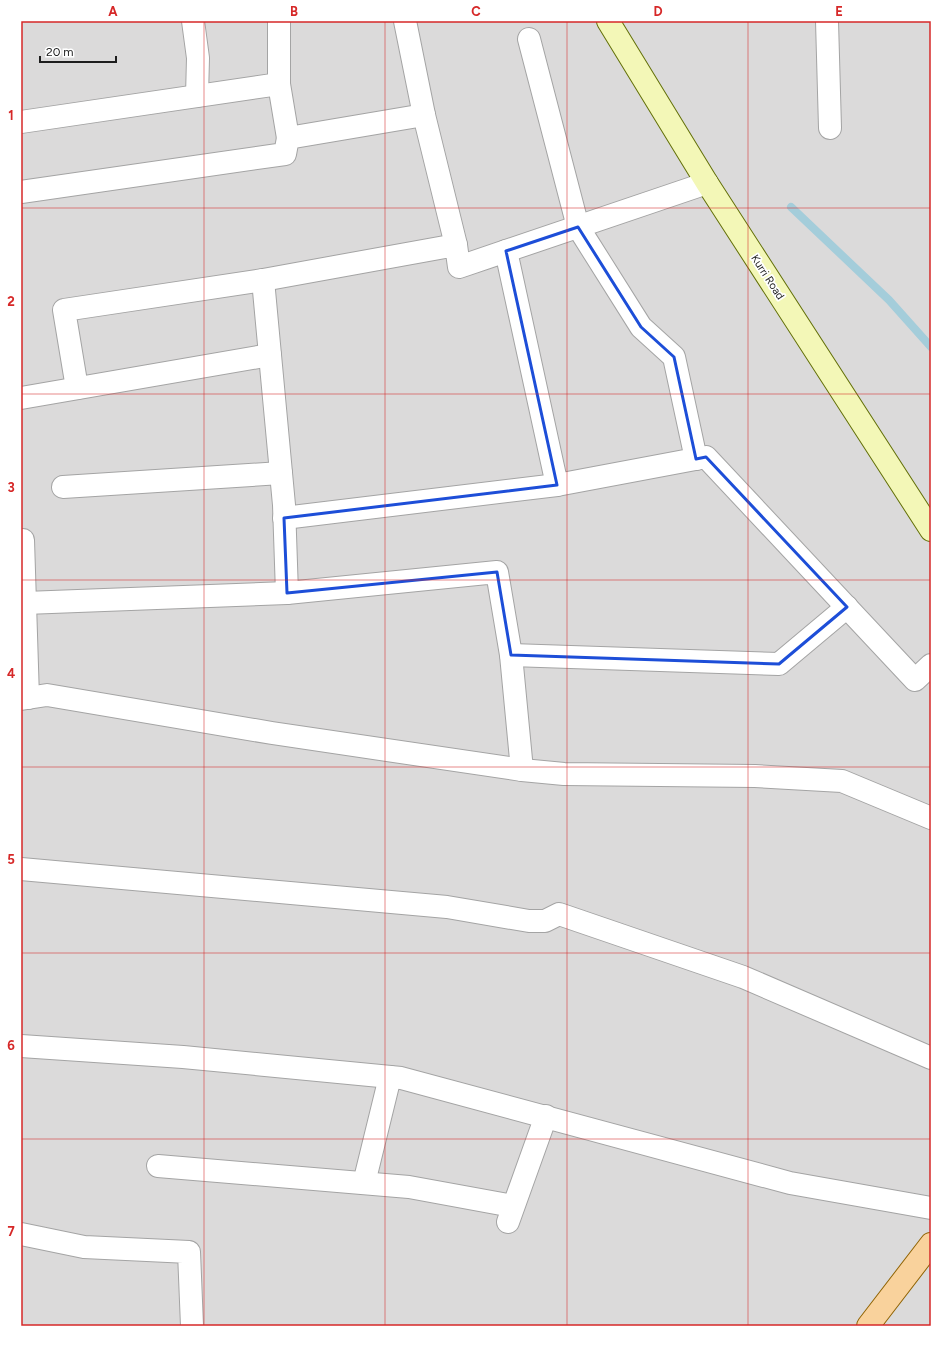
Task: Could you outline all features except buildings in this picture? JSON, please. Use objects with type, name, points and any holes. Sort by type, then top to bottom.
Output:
[{"type":"main road","name":"Kurri Road","points":[[608,21],[707,183],[931,530]]},
{"type":"main road","points":[[868,1326],[931,1244]]},
{"type":"street","points":[[193,21],[198,58],[197,96]]},
{"type":"street","points":[[21,192],[285,154],[288,138],[279,84],[279,21]]},
{"type":"street","points":[[405,21],[424,115],[456,245],[459,267],[707,183]]},
{"type":"street","points":[[827,21],[830,128]]},
{"type":"street","points":[[529,39],[578,227],[641,327],[674,357],[696,459]]},
{"type":"street","points":[[21,122],[279,84]]},
{"type":"street","points":[[288,138],[424,115]]},
{"type":"street","points":[[78,388],[64,310],[263,280],[456,245]]},
{"type":"street","points":[[506,252],[557,485]]},
{"type":"street","points":[[263,280],[281,473],[288,593]]},
{"type":"street","points":[[21,398],[270,355]]},
{"type":"street","points":[[284,518],[557,485],[706,457],[915,680],[931,665]]},
{"type":"street","points":[[63,487],[281,473]]},
{"type":"street","points":[[21,540],[24,540],[24,699],[47,695],[272,733],[522,770],[564,774],[755,776],[842,781],[931,818]]},
{"type":"street","points":[[25,604],[288,593],[497,572],[510,655],[522,770]]},
{"type":"street","points":[[510,655],[779,664],[847,607]]},
{"type":"street","points":[[21,869],[447,907],[529,921],[545,921],[559,914],[743,977],[931,1058]]},
{"type":"street","points":[[21,1046],[183,1057],[401,1078],[790,1183],[931,1208]]},
{"type":"street","points":[[364,1183],[390,1077]]},
{"type":"street","points":[[158,1166],[409,1187],[511,1214],[546,1116]]},
{"type":"street","points":[[21,1234],[84,1247],[189,1252],[192,1326]]},
{"type":"highlighted area","points":[[578,227],[641,327],[674,357],[696,459],[706,457],[847,607],[779,664],[511,655],[497,572],[287,593],[284,518],[557,485],[506,251]]},
{"type":"shaded area","points":[[21,21],[931,21],[931,1326],[21,1326]]},
{"type":"waterway","points":[[791,207],[889,300],[931,347]]}]
